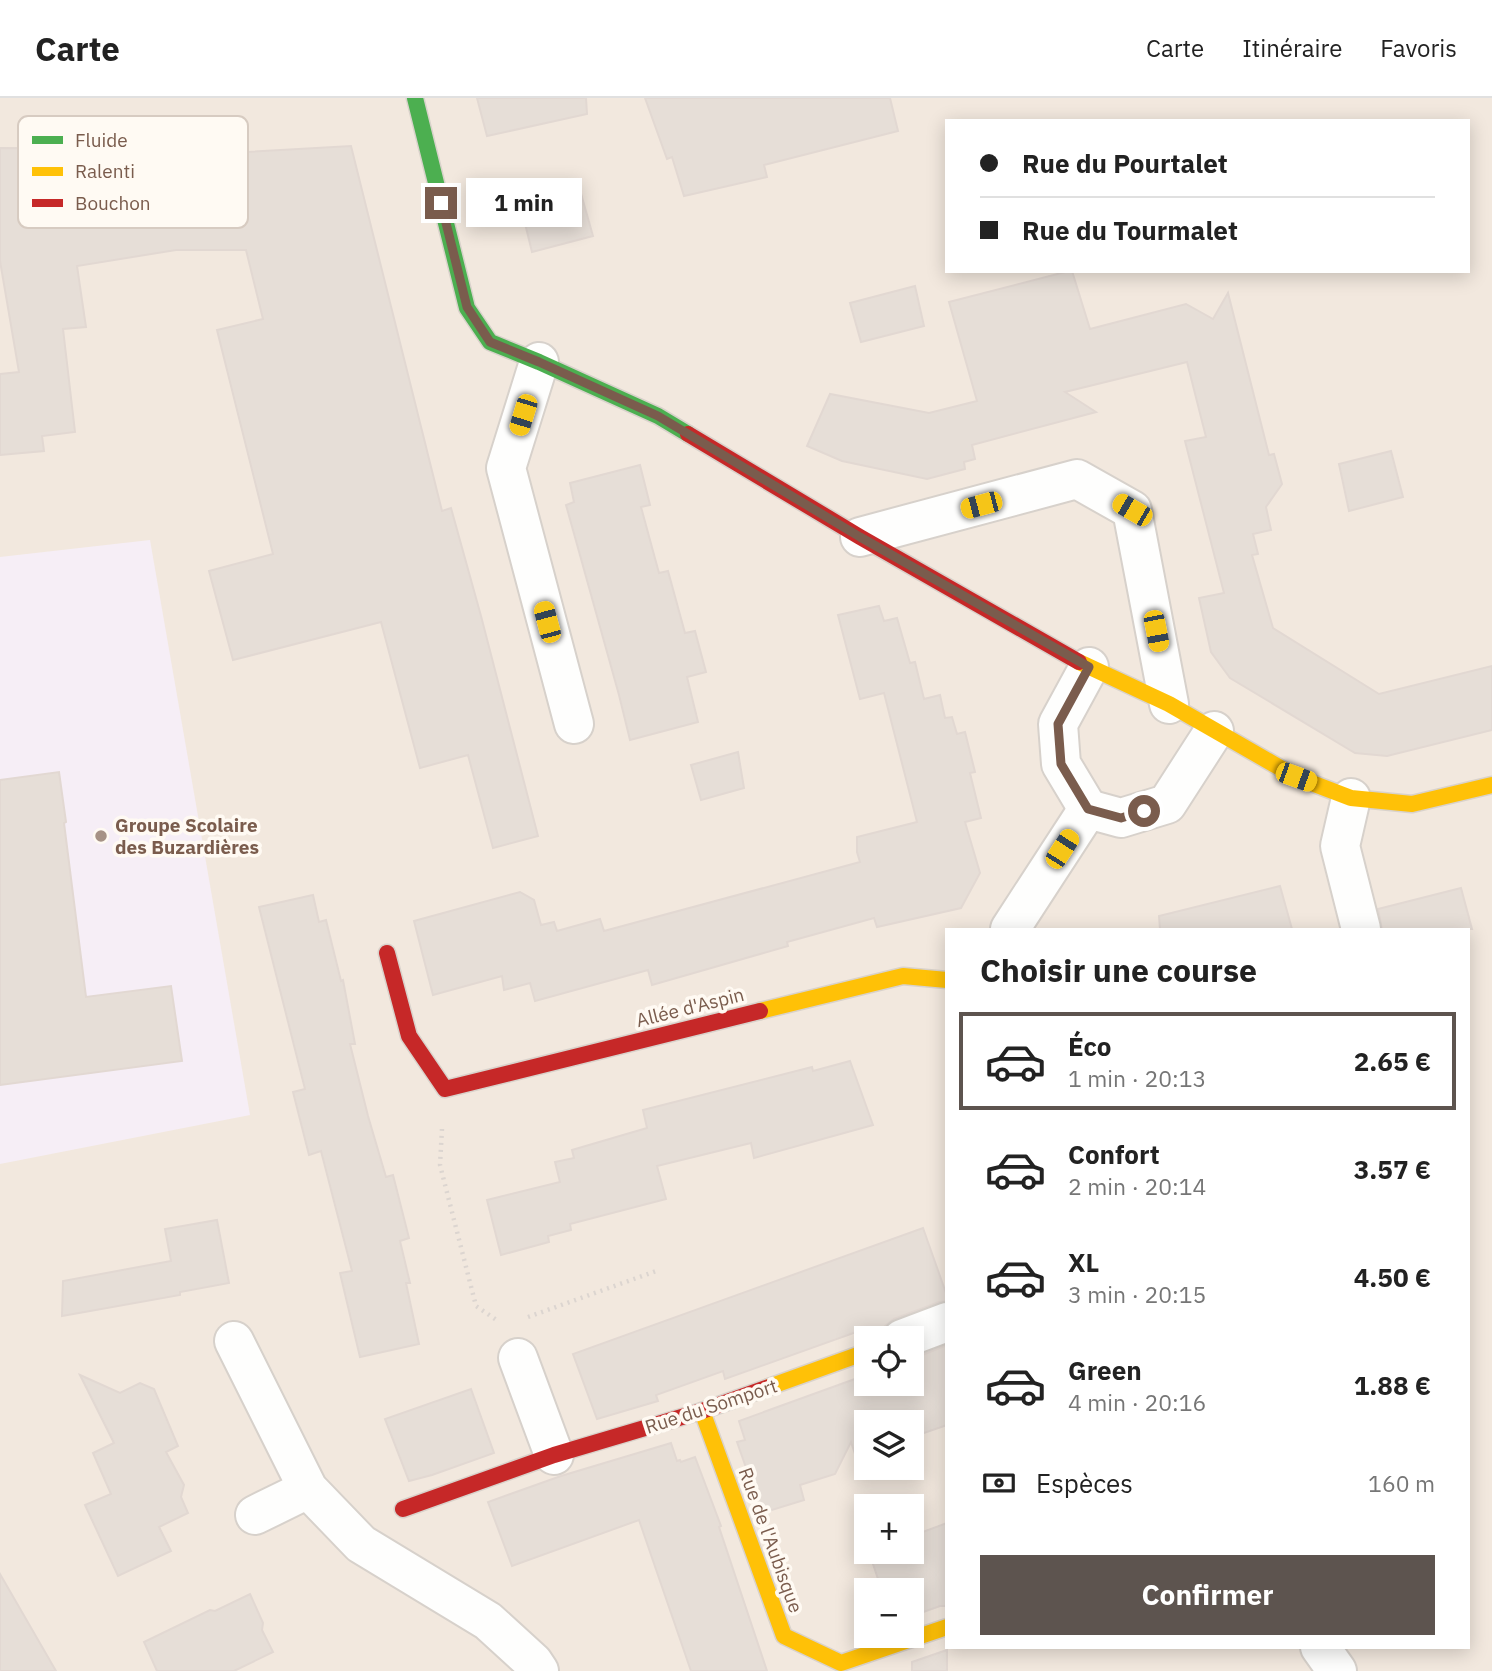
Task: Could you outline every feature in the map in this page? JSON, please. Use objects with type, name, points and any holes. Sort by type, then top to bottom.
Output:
[{"type":"street","points":[[415,98],[467,307],[490,342],[658,416],[860,537],[1089,667],[1170,704],[1296,777],[1351,798],[1412,804],[1492,785]]},
{"type":"street","points":[[539,362],[506,468],[575,724]]},
{"type":"street","points":[[860,537],[1077,479],[1132,510],[1170,704]]},
{"type":"street","points":[[1089,667],[1058,724],[1061,764],[1088,809],[1121,818],[1167,804],[1214,731]]},
{"type":"street","points":[[1351,798],[1340,846],[1361,928]]},
{"type":"street","points":[[1011,928],[1088,809]]},
{"type":"street","points":[[387,953],[409,1036],[445,1089]]},
{"type":"street","name":"Allée d'Aspin","points":[[445,1089],[903,976],[945,980]]},
{"type":"street","points":[[924,1331],[945,1323]]},
{"type":"street","points":[[234,1341],[308,1489],[361,1544],[488,1621],[533,1662],[539,1671]]},
{"type":"street","points":[[511,1342],[555,1455]]},
{"type":"street","name":"Rue du Somport","points":[[403,1509],[555,1455],[702,1411],[854,1356]]},
{"type":"street","name":"Rue de l'Aubisque","points":[[702,1411],[784,1636],[841,1663],[945,1628]]},
{"type":"street","points":[[255,1515],[308,1489]]},
{"type":"street","points":[[1321,1649],[1337,1671]]},
{"type":"path","points":[[445,1089],[440,1165],[476,1306],[511,1342],[659,1270]]},
{"type":"shaded area","points":[[0,98],[1492,98],[1492,1671],[0,1671]]},
{"type":"shaded area","name":"Groupe Scolaire des Buzardières","points":[[150,540],[250,1115],[0,1164],[0,557]]},
{"type":"building","points":[[477,98],[586,98],[587,114],[487,136]]},
{"type":"building","points":[[645,98],[890,98],[898,131],[764,165],[767,177],[684,196],[672,157],[667,159]]},
{"type":"building","points":[[351,146],[442,511],[451,508],[538,836],[493,848],[468,755],[420,768],[381,622],[233,660],[209,571],[273,554],[217,330],[263,319],[246,250],[176,250],[77,266],[86,327],[63,329],[75,432],[42,436],[44,451],[0,455],[0,374],[19,372],[0,261],[0,148],[18,148],[18,228],[248,228],[248,152]]},
{"type":"building","points":[[580,190],[593,236],[532,252],[521,207]]},
{"type":"building","points":[[1061,273],[1073,273],[1090,329],[1186,304],[1213,319],[1228,293],[1269,455],[1274,454],[1282,484],[1266,507],[1271,530],[1253,534],[1258,554],[1252,555],[1273,628],[1379,694],[1492,666],[1492,730],[1387,756],[1355,753],[1230,678],[1211,652],[1199,598],[1224,593],[1185,441],[1206,437],[1187,362],[1065,392],[1096,412],[972,445],[975,459],[964,462],[965,469],[927,479],[842,461],[807,446],[830,394],[929,413],[977,401],[949,302]]},
{"type":"building","points":[[915,286],[924,326],[861,342],[850,303]]},
{"type":"building","points":[[1391,451],[1403,497],[1349,511],[1339,464]]},
{"type":"building","points":[[640,465],[650,505],[641,507],[659,573],[668,571],[685,633],[695,631],[706,672],[687,677],[698,722],[630,740],[566,505],[574,502],[570,483]]},
{"type":"building","points":[[879,606],[884,621],[897,618],[910,663],[915,662],[924,699],[940,695],[945,718],[952,717],[957,734],[965,732],[975,772],[970,773],[981,818],[965,822],[980,873],[961,908],[877,927],[874,918],[787,942],[788,946],[652,985],[648,970],[535,1001],[530,983],[504,990],[502,976],[433,995],[414,921],[520,892],[534,900],[541,925],[554,922],[557,931],[600,919],[604,931],[860,862],[857,837],[917,822],[884,693],[860,699],[838,615]]},
{"type":"building","points":[[738,752],[744,788],[701,800],[691,765]]},
{"type":"building","points":[[59,772],[86,997],[171,986],[182,1061],[0,1085],[0,780]]},
{"type":"building","points":[[1280,886],[1292,928],[1160,928],[1159,916]]},
{"type":"building","points":[[1461,888],[1472,929],[1382,928],[1378,909]]},
{"type":"building","points":[[313,895],[319,922],[326,920],[341,981],[343,980],[355,1044],[350,1044],[368,1116],[386,1177],[393,1175],[409,1238],[400,1241],[410,1283],[406,1283],[419,1344],[360,1357],[340,1273],[352,1271],[321,1151],[309,1155],[293,1092],[305,1089],[259,907]]},
{"type":"building","points":[[850,1061],[873,1125],[754,1158],[751,1143],[657,1166],[666,1199],[570,1224],[571,1230],[548,1236],[549,1242],[501,1255],[487,1200],[560,1182],[555,1162],[574,1158],[572,1150],[647,1128],[643,1110],[812,1067],[813,1071]]},
{"type":"building","points":[[217,1220],[229,1283],[180,1292],[180,1295],[62,1316],[63,1281],[171,1261],[165,1229]]},
{"type":"building","points":[[923,1228],[945,1290],[945,1301],[894,1319],[885,1326],[854,1326],[854,1333],[725,1379],[723,1371],[656,1395],[658,1401],[597,1419],[573,1354]]},
{"type":"building","points":[[945,1346],[945,1426],[924,1433],[924,1410],[854,1410],[854,1451],[851,1442],[835,1474],[800,1485],[804,1500],[762,1513],[737,1442],[745,1440],[739,1421],[854,1379],[854,1396],[924,1396],[924,1354]]},
{"type":"building","points":[[80,1375],[120,1393],[140,1383],[154,1389],[178,1446],[166,1452],[184,1485],[181,1497],[188,1513],[159,1527],[171,1551],[118,1576],[85,1505],[111,1494],[93,1453],[114,1443]]},
{"type":"building","points":[[471,1389],[494,1453],[409,1481],[385,1419]]},
{"type":"building","points":[[671,1443],[677,1461],[695,1457],[721,1526],[719,1527],[767,1671],[691,1671],[639,1520],[512,1566],[488,1502],[561,1476]]},
{"type":"building","points":[[945,1524],[945,1606],[924,1612],[924,1578],[878,1578],[873,1564],[924,1564],[924,1532]]},
{"type":"building","points":[[0,1574],[56,1671],[0,1671]]},
{"type":"building","points":[[250,1594],[263,1623],[262,1630],[273,1652],[234,1671],[157,1671],[144,1642]]},
{"type":"building","points":[[947,1650],[947,1671],[912,1671],[912,1662]]},
{"type":"traffic: fast","points":[[415,98],[467,308],[490,342],[658,416],[688,434]]},
{"type":"traffic: slow","points":[[1079,662],[1169,704],[1296,777],[1351,798],[1412,804],[1492,785]]},
{"type":"traffic: slow","points":[[760,1011],[903,976],[945,980]]},
{"type":"traffic: slow","points":[[769,1387],[854,1356]]},
{"type":"traffic: slow","points":[[702,1411],[784,1636],[841,1663],[945,1628]]},
{"type":"traffic: jam","points":[[688,434],[860,537],[1079,662]]},
{"type":"traffic: jam","points":[[387,953],[409,1036],[445,1089],[760,1011]]},
{"type":"traffic: jam","points":[[403,1509],[554,1455],[702,1411],[769,1387]]},
{"type":"place","name":"Groupe Scolaire des Buzardières","points":[[101,836]]},
{"type":"route","points":[[441,203],[467,307],[490,342],[658,416],[860,537],[1089,667],[1058,724],[1061,764],[1088,809],[1121,818],[1144,811]]}]
